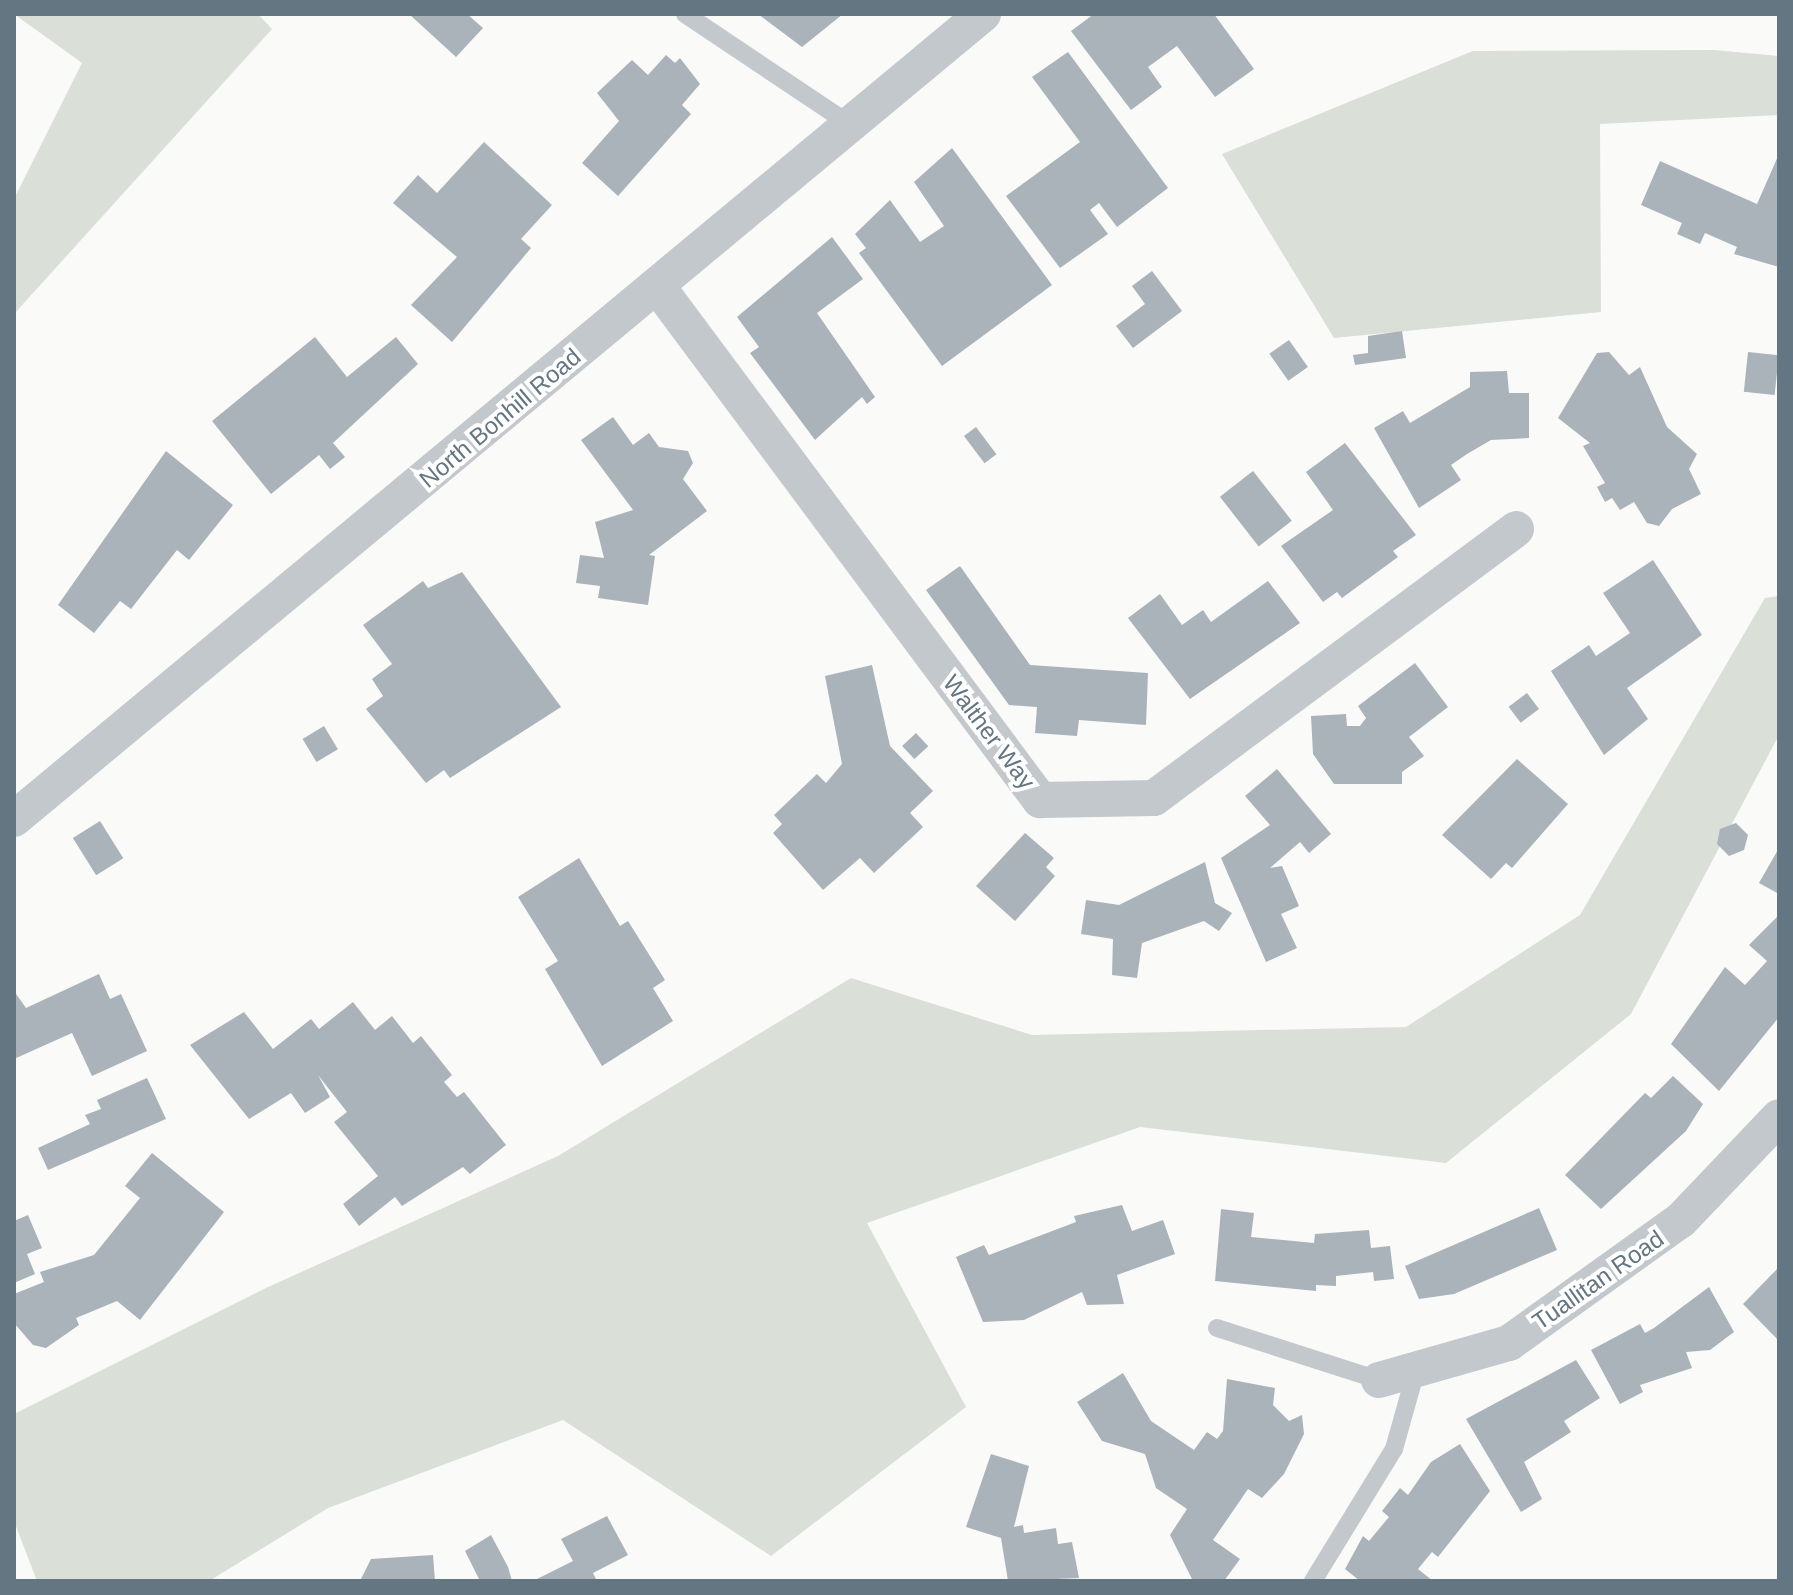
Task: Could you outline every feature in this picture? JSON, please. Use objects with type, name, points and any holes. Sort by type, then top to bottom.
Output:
[{"type":"street","name":"North Bonhill Road","points":[[14,819],[983,14]]},
{"type":"street","name":"Walther Way","points":[[658,287],[1040,800],[1154,798],[1516,529]]},
{"type":"street","name":"Tuallitan Road","points":[[1379,1380],[1509,1343],[1681,1220],[1779,1117]]},
{"type":"lane","points":[[685,14],[851,125]]},
{"type":"lane","points":[[1217,1328],[1379,1380]]},
{"type":"lane","points":[[1313,1581],[1394,1449],[1417,1367]]},
{"type":"shaded area","points":[[14,14],[258,14],[272,29],[14,314],[14,199],[82,63]]},
{"type":"shaded area","points":[[1714,50],[1779,56],[1779,115],[1600,124],[1601,312],[1334,338],[1222,154],[1473,51]]},
{"type":"shaded area","points":[[1779,596],[1779,735],[1631,1014],[1446,1163],[1140,1127],[867,1223],[966,1407],[771,1556],[563,1420],[328,1508],[209,1581],[37,1581],[14,1521],[14,1414],[266,1288],[558,1156],[851,978],[1032,1035],[1406,1027],[1580,915],[1765,598]]},
{"type":"building","points":[[409,14],[467,14],[483,28],[456,57]]},
{"type":"building","points":[[758,14],[843,14],[802,47]]},
{"type":"building","points":[[1094,14],[1214,14],[1254,69],[1215,97],[1177,46],[1148,67],[1162,87],[1131,110],[1071,31]]},
{"type":"building","points":[[1068,52],[1168,188],[1117,227],[1099,203],[1090,210],[1108,234],[1060,268],[1006,196],[1080,142],[1032,77]]},
{"type":"building","points":[[666,55],[675,63],[680,58],[700,84],[682,105],[691,114],[618,196],[582,163],[619,121],[597,93],[632,60],[648,75]]},
{"type":"building","points":[[484,142],[552,205],[521,239],[531,248],[452,342],[411,305],[457,257],[393,203],[418,175],[437,193]]},
{"type":"building","points":[[952,148],[1052,285],[942,366],[859,253],[866,248],[855,234],[890,200],[920,242],[944,226],[914,182]]},
{"type":"building","points":[[1779,154],[1779,267],[1734,254],[1737,247],[1705,233],[1700,244],[1677,234],[1682,223],[1641,205],[1660,161],[1757,204]]},
{"type":"building","points":[[832,237],[863,279],[817,313],[875,397],[867,404],[862,397],[815,440],[750,353],[759,347],[737,317]]},
{"type":"building","points":[[1152,271],[1182,311],[1133,348],[1116,326],[1145,304],[1132,286]]},
{"type":"building","points":[[1402,331],[1406,358],[1355,365],[1353,355],[1368,353],[1368,336]]},
{"type":"building","points":[[315,337],[347,377],[396,337],[418,364],[333,443],[345,457],[330,469],[319,455],[271,494],[212,421]]},
{"type":"building","points":[[1289,340],[1308,367],[1288,381],[1269,354]]},
{"type":"building","points":[[1609,352],[1629,375],[1640,367],[1667,427],[1697,454],[1689,469],[1701,494],[1672,509],[1659,526],[1647,523],[1634,502],[1620,510],[1612,498],[1605,502],[1597,487],[1605,483],[1583,446],[1590,443],[1558,418],[1597,353]]},
{"type":"building","points":[[1748,352],[1779,355],[1775,395],[1744,392]]},
{"type":"building","points":[[1507,371],[1509,393],[1529,393],[1529,438],[1491,440],[1467,454],[1451,465],[1461,480],[1419,508],[1374,428],[1403,411],[1410,423],[1470,387],[1470,372]]},
{"type":"building","points":[[613,417],[633,445],[649,433],[659,447],[688,451],[693,463],[683,479],[707,511],[649,555],[655,556],[648,605],[598,598],[600,586],[576,583],[580,555],[604,558],[595,522],[633,510],[581,440]]},
{"type":"building","points":[[976,427],[996,454],[984,463],[964,436]]},
{"type":"building","points":[[1345,443],[1416,535],[1393,551],[1398,557],[1342,598],[1337,592],[1323,602],[1281,546],[1333,510],[1306,472]]},
{"type":"building","points":[[166,451],[233,505],[189,560],[177,550],[131,609],[120,601],[94,633],[58,605]]},
{"type":"building","points":[[1253,471],[1292,521],[1259,547],[1220,497]]},
{"type":"building","points":[[1653,560],[1702,635],[1627,688],[1648,719],[1604,755],[1551,671],[1589,645],[1596,656],[1630,633],[1603,593]]},
{"type":"building","points":[[960,566],[1030,665],[1148,673],[1146,725],[1079,720],[1077,736],[1035,733],[1037,707],[1009,705],[926,590]]},
{"type":"building","points":[[462,572],[561,707],[450,778],[444,770],[426,783],[366,709],[383,696],[372,679],[392,664],[363,625],[423,581],[428,588]]},
{"type":"building","points":[[1268,581],[1300,623],[1190,699],[1128,618],[1160,594],[1182,625],[1203,610],[1211,622]]},
{"type":"building","points":[[1415,663],[1448,707],[1409,737],[1424,756],[1402,772],[1402,784],[1334,784],[1313,754],[1311,716],[1346,714],[1347,726],[1360,726],[1366,718],[1358,706]]},
{"type":"building","points":[[872,665],[890,746],[933,791],[910,813],[923,827],[874,873],[860,858],[823,890],[773,833],[782,824],[774,815],[817,774],[826,783],[842,764],[825,676]]},
{"type":"building","points":[[1527,693],[1539,709],[1521,723],[1509,707]]},
{"type":"building","points":[[324,726],[338,749],[316,762],[303,739]]},
{"type":"building","points":[[916,733],[928,746],[914,759],[902,746]]},
{"type":"building","points":[[1517,759],[1568,804],[1512,868],[1506,863],[1491,879],[1442,835]]},
{"type":"building","points":[[1277,769],[1331,834],[1309,853],[1300,842],[1270,868],[1282,866],[1299,906],[1281,914],[1297,948],[1266,962],[1221,858],[1270,825],[1245,796]]},
{"type":"building","points":[[100,821],[123,858],[96,875],[73,838]]},
{"type":"building","points":[[1736,823],[1748,835],[1744,850],[1729,856],[1717,844],[1720,829]]},
{"type":"building","points":[[1025,833],[1054,858],[1046,867],[1055,876],[1015,921],[976,886]]},
{"type":"building","points":[[1779,848],[1779,894],[1759,883]]},
{"type":"building","points":[[579,858],[620,926],[628,921],[665,980],[653,988],[673,1021],[602,1066],[545,969],[558,961],[518,897]]},
{"type":"building","points":[[1205,862],[1215,903],[1232,913],[1219,931],[1204,921],[1142,943],[1137,978],[1112,975],[1113,939],[1081,934],[1086,900],[1119,905]]},
{"type":"building","points":[[1779,915],[1779,1017],[1719,1091],[1671,1044],[1725,967],[1745,985],[1767,961],[1749,945]]},
{"type":"building","points":[[99,974],[110,999],[121,994],[147,1051],[92,1076],[72,1033],[14,1059],[14,991],[26,1008]]},
{"type":"building","points":[[353,1002],[375,1030],[392,1016],[413,1043],[421,1036],[452,1075],[444,1082],[457,1097],[464,1092],[506,1145],[470,1174],[463,1167],[402,1206],[395,1197],[359,1226],[343,1204],[378,1176],[334,1122],[347,1112],[318,1075],[330,1097],[305,1113],[291,1093],[249,1119],[190,1045],[244,1012],[273,1049],[311,1019],[319,1029]]},
{"type":"building","points":[[1673,1076],[1703,1104],[1686,1131],[1601,1209],[1565,1175],[1645,1093],[1651,1098]]},
{"type":"building","points":[[147,1078],[166,1119],[48,1170],[38,1148],[90,1124],[85,1115],[101,1109],[97,1100]]},
{"type":"building","points":[[152,1153],[224,1212],[140,1320],[117,1301],[76,1318],[79,1325],[46,1348],[33,1345],[14,1323],[14,1294],[44,1282],[40,1272],[94,1255],[140,1198],[125,1186]]},
{"type":"building","points":[[1122,1205],[1132,1231],[1163,1220],[1175,1254],[1117,1275],[1124,1304],[1087,1305],[1082,1292],[1024,1320],[983,1322],[956,1257],[984,1245],[989,1255],[1076,1222],[1074,1216]]},
{"type":"building","points":[[1539,1208],[1557,1250],[1454,1294],[1419,1299],[1405,1266]]},
{"type":"building","points":[[1221,1209],[1254,1213],[1251,1237],[1314,1243],[1315,1234],[1369,1230],[1371,1248],[1390,1246],[1394,1279],[1374,1281],[1373,1272],[1336,1276],[1336,1286],[1316,1285],[1316,1291],[1215,1281]]},
{"type":"building","points":[[28,1215],[42,1248],[27,1254],[35,1274],[14,1283],[14,1221]]},
{"type":"building","points":[[1779,1267],[1779,1341],[1743,1304]]},
{"type":"building","points":[[1709,1287],[1734,1332],[1710,1350],[1686,1352],[1692,1368],[1640,1385],[1643,1392],[1620,1404],[1591,1350],[1640,1324],[1645,1333]]},
{"type":"building","points":[[1576,1360],[1600,1398],[1564,1421],[1571,1432],[1524,1462],[1542,1499],[1521,1512],[1466,1419]]},
{"type":"building","points":[[1123,1373],[1151,1421],[1194,1450],[1207,1432],[1217,1439],[1223,1431],[1227,1379],[1275,1388],[1273,1405],[1289,1421],[1302,1415],[1304,1434],[1284,1474],[1262,1498],[1248,1489],[1213,1540],[1240,1559],[1224,1581],[1193,1581],[1170,1535],[1187,1509],[1156,1488],[1145,1454],[1102,1441],[1077,1402]]},
{"type":"building","points":[[1460,1444],[1490,1491],[1438,1557],[1432,1552],[1418,1569],[1433,1581],[1360,1581],[1345,1569],[1363,1536],[1369,1541],[1389,1517],[1382,1511],[1400,1488],[1408,1495],[1431,1462]]},
{"type":"building","points":[[991,1454],[1029,1466],[1014,1527],[1023,1525],[1024,1533],[1056,1528],[1058,1544],[1072,1542],[1079,1578],[1008,1581],[1001,1538],[966,1527]]},
{"type":"building","points":[[607,1516],[628,1555],[593,1573],[597,1581],[533,1581],[573,1561],[561,1539]]},
{"type":"building","points":[[491,1535],[512,1581],[480,1581],[465,1551]]},
{"type":"building","points":[[433,1555],[435,1581],[360,1581],[371,1559]]}]
